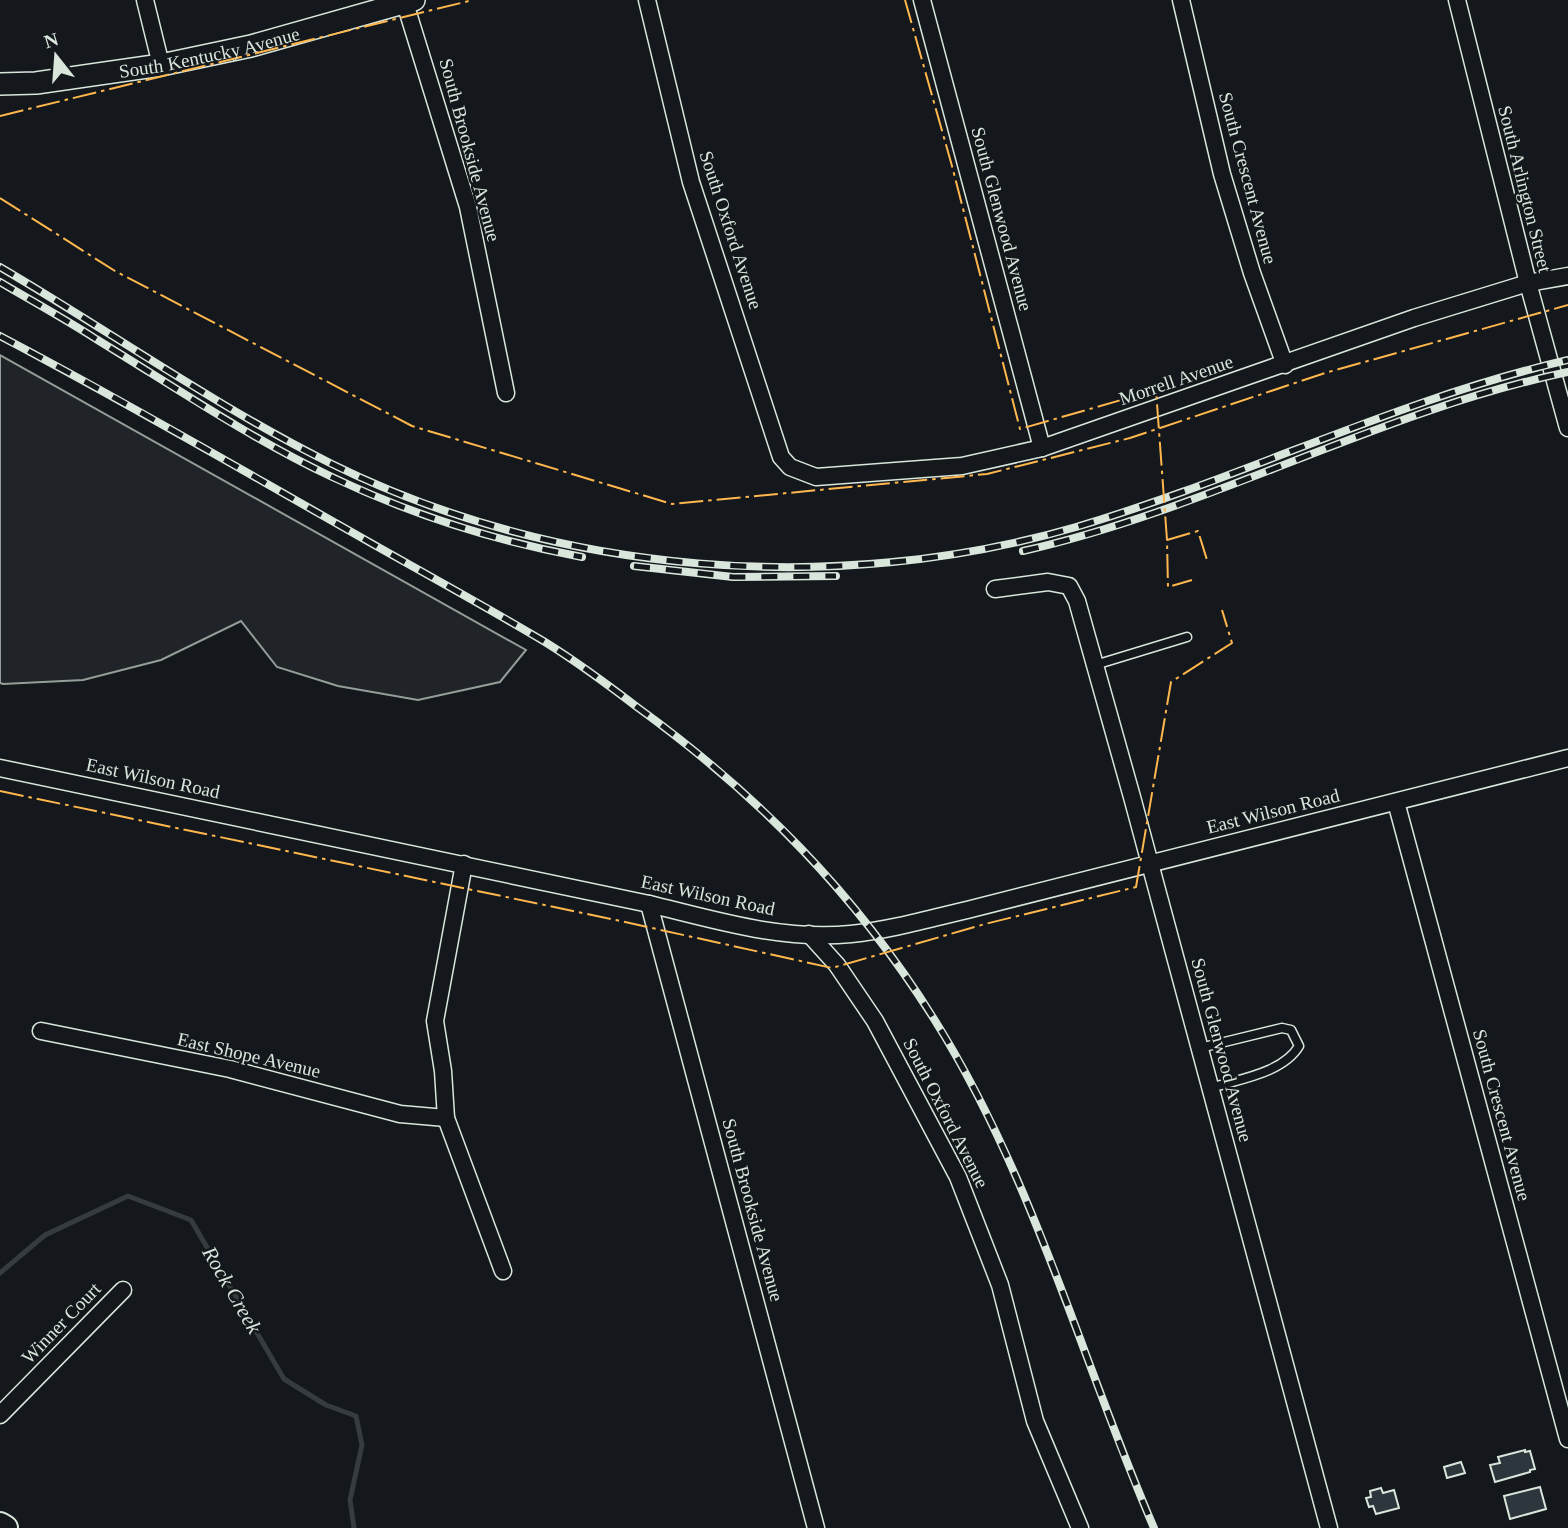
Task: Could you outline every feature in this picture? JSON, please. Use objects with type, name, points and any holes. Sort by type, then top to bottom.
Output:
[{"type":"main road","points":[[0,1525],[5,1528]]},
{"type":"street","points":[[145,0],[161,65]]},
{"type":"street","name":"South Oxford Avenue","points":[[648,0],[691,182],[781,457],[790,467]]},
{"type":"street","name":"South Glenwood Avenue","points":[[922,0],[1042,448]]},
{"type":"street","name":"South Crescent Avenue","points":[[1181,0],[1222,174],[1252,273],[1285,365]]},
{"type":"street","name":"South Arlington Street","points":[[1457,0],[1528,283],[1568,428]]},
{"type":"street","name":"South Kentucky Avenue","points":[[0,84],[36,83],[161,65],[251,46],[408,1]]},
{"type":"street","name":"South Brookside Avenue","points":[[408,1],[468,207],[506,393]]},
{"type":"street","name":"Morrell Avenue","points":[[790,467],[816,477],[861,475],[962,466],[1042,448],[1414,318],[1528,283],[1568,276]]},
{"type":"street","name":"South Glenwood Avenue","points":[[995,589],[1048,582],[1069,586],[1077,601],[1329,1528]]},
{"type":"street","name":"East Wilson Road","points":[[0,768],[464,864],[649,904],[752,930],[848,934],[900,926],[1568,758]]},
{"type":"street","name":"South Crescent Avenue","points":[[1396,802],[1568,1439]]},
{"type":"street","points":[[464,864],[435,1021],[443,1071],[446,1118],[503,1271]]},
{"type":"street","name":"South Brookside Avenue","points":[[649,904],[816,1528]]},
{"type":"street","name":"South Oxford Avenue","points":[[809,934],[837,965],[876,1021],[958,1177],[1000,1285],[1035,1422],[1080,1528]]},
{"type":"street","name":"East Shope Avenue","points":[[41,1031],[230,1069],[400,1114],[446,1118]]},
{"type":"street","name":"Winner Court","points":[[0,1415],[123,1290]]},
{"type":"lane","points":[[1095,665],[1187,637]]},
{"type":"lane","points":[[1200,1048],[1282,1028],[1291,1030],[1299,1045],[1294,1054],[1275,1067],[1211,1088]]},
{"type":"shaded area","points":[[0,355],[526,650],[500,682],[418,700],[338,686],[277,667],[241,621],[161,660],[83,680],[0,683]]},
{"type":"building","points":[[1530,1451],[1535,1469],[1495,1482],[1490,1465],[1500,1463],[1498,1457]]},
{"type":"building","points":[[1461,1462],[1465,1473],[1447,1478],[1444,1467]]},
{"type":"building","points":[[1540,1487],[1546,1509],[1510,1519],[1504,1496]]},
{"type":"building","points":[[1381,1488],[1383,1493],[1394,1490],[1399,1508],[1376,1514],[1373,1506],[1369,1507],[1366,1498],[1371,1497],[1370,1491]]},
{"type":"waterway","name":"Rock Creek","points":[[0,1273],[45,1235],[128,1196],[191,1220],[284,1379],[326,1405],[356,1416],[362,1445],[350,1500],[354,1528]]},
{"type":"railway","points":[[0,267],[289,442],[332,464],[419,501],[509,531],[603,551],[698,563],[794,567],[890,562],[984,549],[1076,527],[1138,507],[1443,396],[1568,360]]},
{"type":"railway","points":[[0,282],[240,428],[330,476],[453,525],[582,557]]},
{"type":"railway","points":[[0,336],[494,612],[557,650],[681,740],[801,848],[871,929],[934,1019],[969,1079],[1028,1204],[1154,1528]]},
{"type":"railway","points":[[1023,551],[1161,511],[1430,411],[1498,389],[1568,372]]},
{"type":"railway","points":[[634,566],[733,577],[836,576]]},
{"type":"power","points":[[0,116],[473,0]]},
{"type":"power","points":[[905,0],[952,166],[1020,429],[1156,390],[1168,587],[1192,580]]},
{"type":"power","points":[[0,198],[115,271],[412,426],[672,504],[987,474],[1130,438],[1325,373],[1568,305]]},
{"type":"power","points":[[1167,540],[1198,531],[1207,560]]},
{"type":"power","points":[[0,791],[832,968],[985,924],[1136,887],[1171,682],[1232,643],[1222,610]]}]
